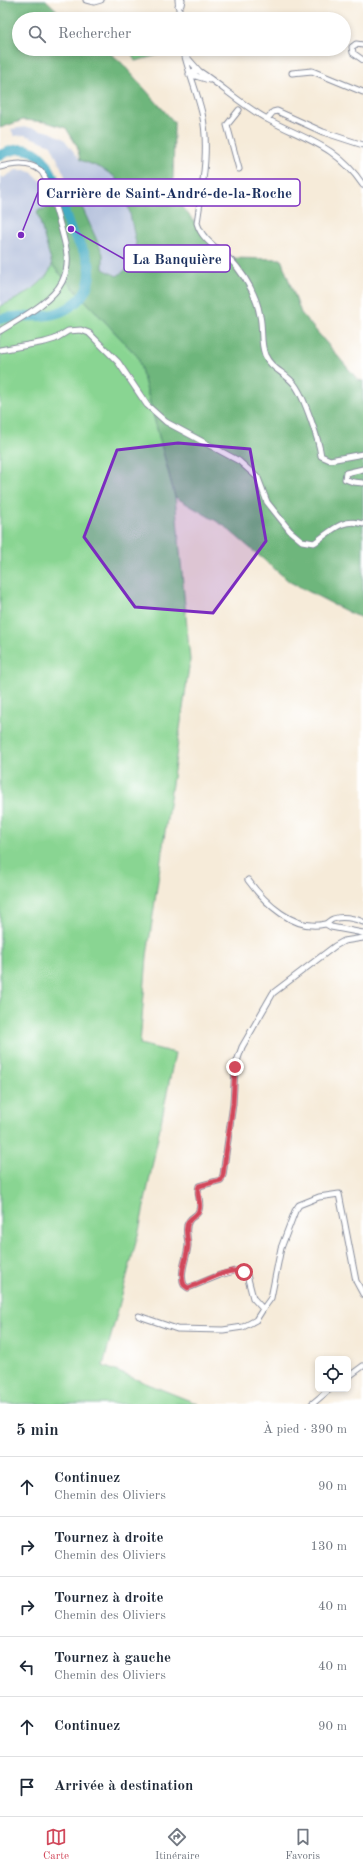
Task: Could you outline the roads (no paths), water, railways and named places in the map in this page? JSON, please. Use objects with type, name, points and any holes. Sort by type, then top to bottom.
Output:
[{"type":"street","points":[[86,0],[94,2],[101,0]]},
{"type":"street","points":[[178,0],[179,12]]},
{"type":"street","points":[[178,6],[181,5],[182,0]]},
{"type":"street","points":[[363,45],[356,44],[352,47],[353,53],[363,60]]},
{"type":"street","points":[[185,56],[202,114],[206,149],[197,223],[198,228],[206,239],[237,266],[253,292],[261,316],[262,346],[266,356],[272,366],[295,385],[319,443],[321,456],[330,460],[363,454]]},
{"type":"street","points":[[187,56],[199,71],[210,81],[267,119],[327,148],[341,158],[363,185]]},
{"type":"street","points":[[189,74],[194,71],[199,71]]},
{"type":"street","points":[[196,94],[199,71]]},
{"type":"street","points":[[292,73],[312,71],[363,92]]},
{"type":"street","points":[[189,74],[199,79],[210,81]]},
{"type":"street","points":[[239,110],[227,125],[239,169]]},
{"type":"street","points":[[267,119],[273,112],[277,111],[323,132],[363,145]]},
{"type":"street","points":[[0,167],[19,164],[32,166],[42,172],[50,186],[66,249],[67,268],[57,290],[38,306],[0,331]]},
{"type":"street","points":[[0,350],[45,342],[55,339],[68,331],[82,330],[89,334],[114,358],[147,405],[166,422],[239,461],[250,469],[262,485],[267,502],[290,531],[302,542],[314,543],[340,524],[353,521],[363,524]]},
{"type":"street","points":[[363,469],[346,473],[345,479],[363,483]]},
{"type":"street","points":[[248,880],[260,897],[277,912],[297,921],[312,924],[326,924],[337,918],[348,918],[363,922]]},
{"type":"street","points":[[326,924],[331,927],[363,933]]},
{"type":"street","points":[[263,1309],[253,1298],[247,1275],[238,1270],[220,1275],[188,1288],[184,1285],[182,1281],[188,1247],[187,1227],[189,1220],[198,1214],[200,1208],[197,1191],[199,1186],[203,1183],[221,1180],[233,1104],[235,1067],[242,1047],[273,993],[335,946],[344,941],[363,938]]},
{"type":"street","points":[[139,1316],[177,1329],[223,1330],[243,1327],[256,1320],[271,1298],[281,1248],[295,1211],[299,1205],[319,1197],[338,1194],[356,1281],[363,1294]]},
{"type":"street","points":[[351,1375],[363,1366]]},
{"type":"street","points":[[312,1404],[326,1392]]},
{"type":"waterway","points":[[0,155],[13,150],[25,149],[34,152],[48,166],[57,187],[70,228],[88,260],[90,271],[87,288],[81,297],[68,308],[60,312],[43,316],[8,317],[0,319]]},
{"type":"place","name":"La Banquière","points":[[71,229]]},
{"type":"place","name":"Carrière de Saint-André-de-la-Roche","points":[[21,235]]}]
